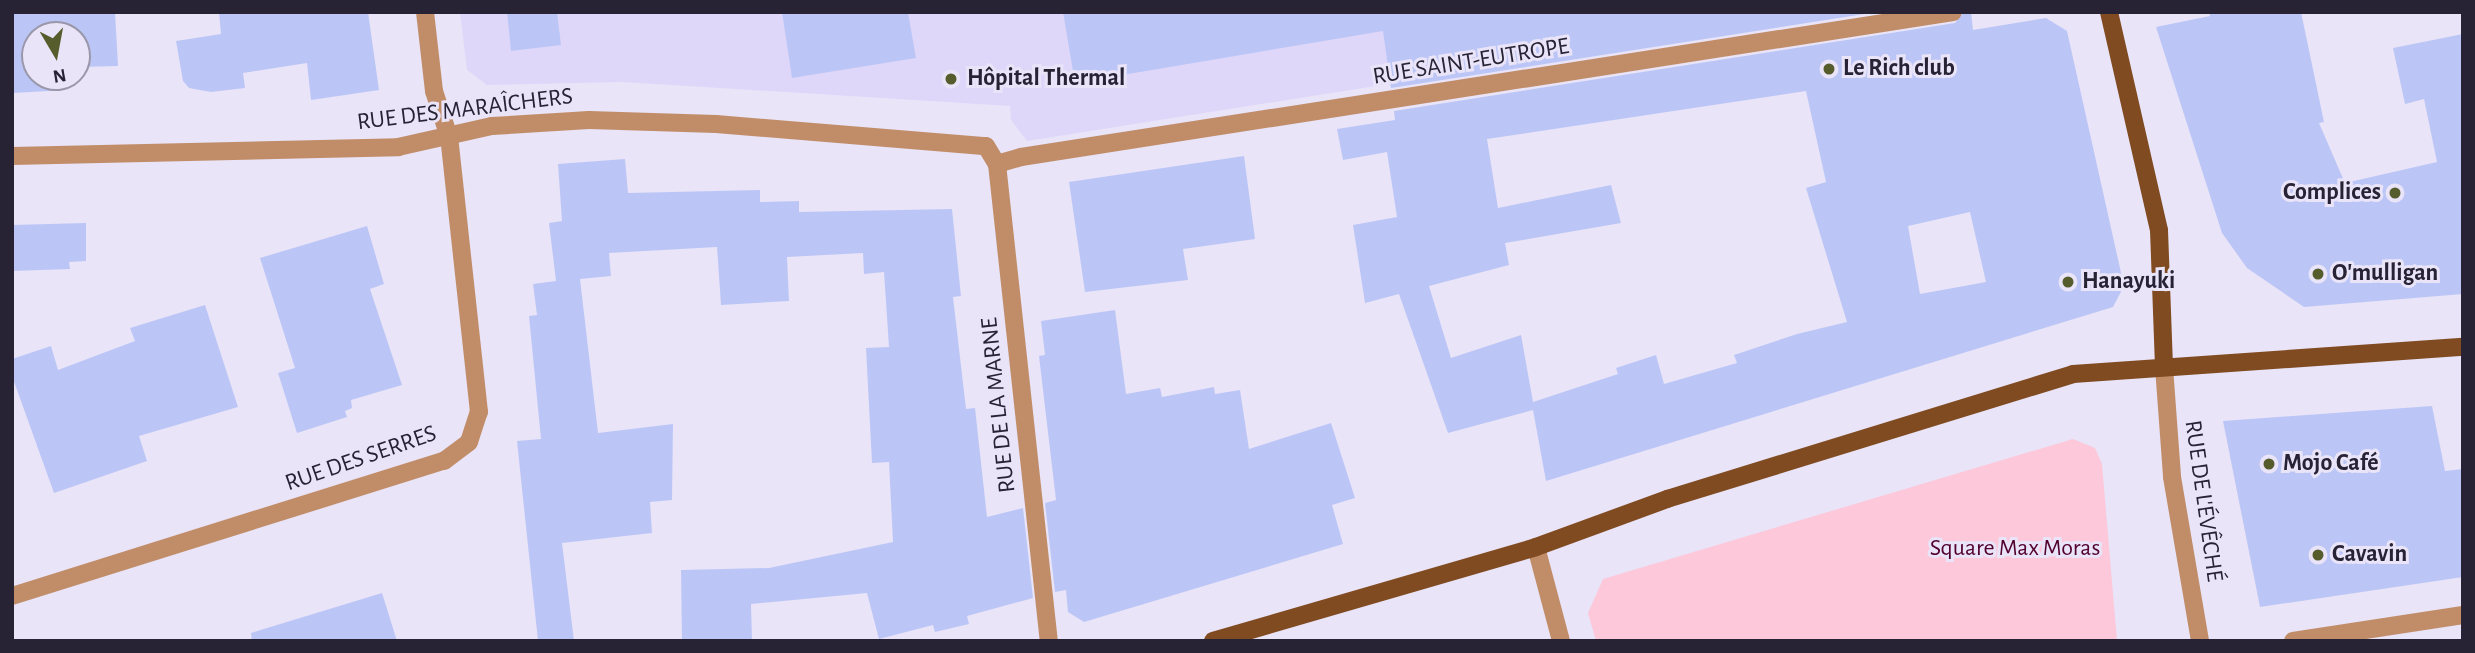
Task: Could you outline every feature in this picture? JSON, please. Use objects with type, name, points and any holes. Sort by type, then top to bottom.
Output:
[{"type":"main road","points":[[2109,12],[2159,230],[2164,367]]},
{"type":"main road","points":[[1213,641],[1536,547],[1667,499],[2073,374],[2463,347]]},
{"type":"street","name":"RUE DES SERRES","points":[[12,596],[444,461],[469,442],[479,412],[449,137],[434,91],[425,12]]},
{"type":"street","name":"RUE SAINT-EUTROPE","points":[[997,164],[1021,157],[1953,12]]},
{"type":"street","name":"RUE DES MARAÎCHERS","points":[[12,156],[398,147],[492,126],[589,120],[716,124],[986,146],[997,164]]},
{"type":"street","name":"RUE DE LA MARNE","points":[[997,164],[1049,641]]},
{"type":"street","name":"RUE DE L'ÉVÊCHÉ","points":[[2164,367],[2172,477],[2200,641]]},
{"type":"street","points":[[1536,547],[1561,641]]},
{"type":"street","points":[[2293,641],[2463,615]]},
{"type":"street","points":[[2351,632],[2371,641]]},
{"type":"shaded area","name":"Hôpital Thermal","points":[[460,12],[1845,12],[1027,141],[1011,120],[1010,106],[623,82],[487,85],[467,70]]},
{"type":"green space","name":"Square Max Moras","points":[[2073,439],[2095,448],[2102,464],[2117,641],[1596,641],[1588,613],[1603,579]]},
{"type":"building","points":[[13,12],[115,12],[118,66],[91,67],[91,21],[21,21],[21,91],[48,91],[13,93]]},
{"type":"building","points":[[219,12],[368,12],[379,90],[311,100],[307,63],[243,73],[245,88],[211,92],[189,88],[183,81],[176,41],[221,34]]},
{"type":"building","points":[[507,12],[557,12],[561,45],[511,51]]},
{"type":"building","points":[[782,12],[908,12],[916,58],[792,78]]},
{"type":"building","points":[[1063,12],[1877,12],[1391,88],[1383,31],[1075,83]]},
{"type":"building","points":[[1964,12],[1971,12],[1973,30],[2046,18],[2067,31],[2124,286],[2113,307],[1546,481],[1533,410],[1448,433],[1399,294],[1365,303],[1353,225],[1397,217],[1387,152],[1343,160],[1337,129],[1395,120],[1394,111],[1955,23]],"holes":[[[1806,91],[1826,182],[1806,188],[1847,322],[1797,334],[1734,355],[1737,363],[1664,384],[1656,355],[1616,368],[1618,374],[1533,402],[1521,335],[1451,358],[1429,286],[1509,265],[1505,243],[1621,223],[1611,185],[1498,208],[1487,139]],[[1970,212],[1986,282],[1920,294],[1908,226]]]},
{"type":"building","points":[[2209,12],[2301,12],[2324,122],[2319,123],[2345,183],[2437,162],[2424,99],[2405,104],[2393,48],[2463,34],[2463,294],[2304,307],[2247,268],[2222,233],[2156,27],[2210,16]]},
{"type":"building","points":[[1244,156],[1255,239],[1183,249],[1188,280],[1085,292],[1069,182]]},
{"type":"building","points":[[625,159],[628,193],[760,190],[760,202],[799,201],[799,212],[952,209],[961,296],[953,297],[966,409],[975,408],[987,517],[1023,508],[1033,598],[967,616],[969,624],[935,632],[933,625],[879,639],[867,593],[751,604],[752,641],[682,641],[681,570],[769,568],[893,542],[889,462],[872,463],[866,348],[889,347],[884,272],[864,274],[863,253],[787,257],[789,301],[721,305],[717,247],[609,253],[611,276],[580,279],[598,433],[673,424],[672,500],[650,502],[652,533],[562,543],[574,641],[538,641],[517,441],[541,439],[529,316],[537,315],[533,284],[556,281],[549,223],[562,221],[558,164]]},
{"type":"building","points":[[86,223],[86,261],[69,262],[70,269],[12,271],[12,225]]},
{"type":"building","points":[[367,226],[384,284],[370,289],[402,385],[351,400],[352,408],[345,411],[347,417],[297,433],[278,373],[295,368],[260,258]]},
{"type":"building","points":[[205,305],[238,407],[139,436],[147,461],[54,493],[12,376],[12,359],[51,346],[58,370],[135,341],[130,328]]},
{"type":"building","points":[[1115,310],[1126,394],[1160,388],[1162,397],[1214,387],[1215,394],[1240,390],[1249,449],[1331,423],[1355,498],[1332,505],[1343,544],[1084,622],[1068,612],[1066,590],[1055,592],[1045,503],[1056,500],[1039,356],[1045,355],[1041,321]]},
{"type":"building","points":[[2432,406],[2445,471],[2463,469],[2463,577],[2260,607],[2223,421]]},
{"type":"building","points":[[382,593],[397,641],[252,641],[251,633]]},
{"type":"place","name":"Le Rich club","points":[[1829,69]]},
{"type":"place","name":"Hôpital Thermal","points":[[951,79]]},
{"type":"place","name":"Complices","points":[[2395,193]]},
{"type":"place","name":"O'mulligan","points":[[2318,274]]},
{"type":"place","name":"Hanayuki","points":[[2068,282]]},
{"type":"place","name":"Mojo Café","points":[[2269,464]]},
{"type":"place","name":"Cavavin","points":[[2318,555]]}]
